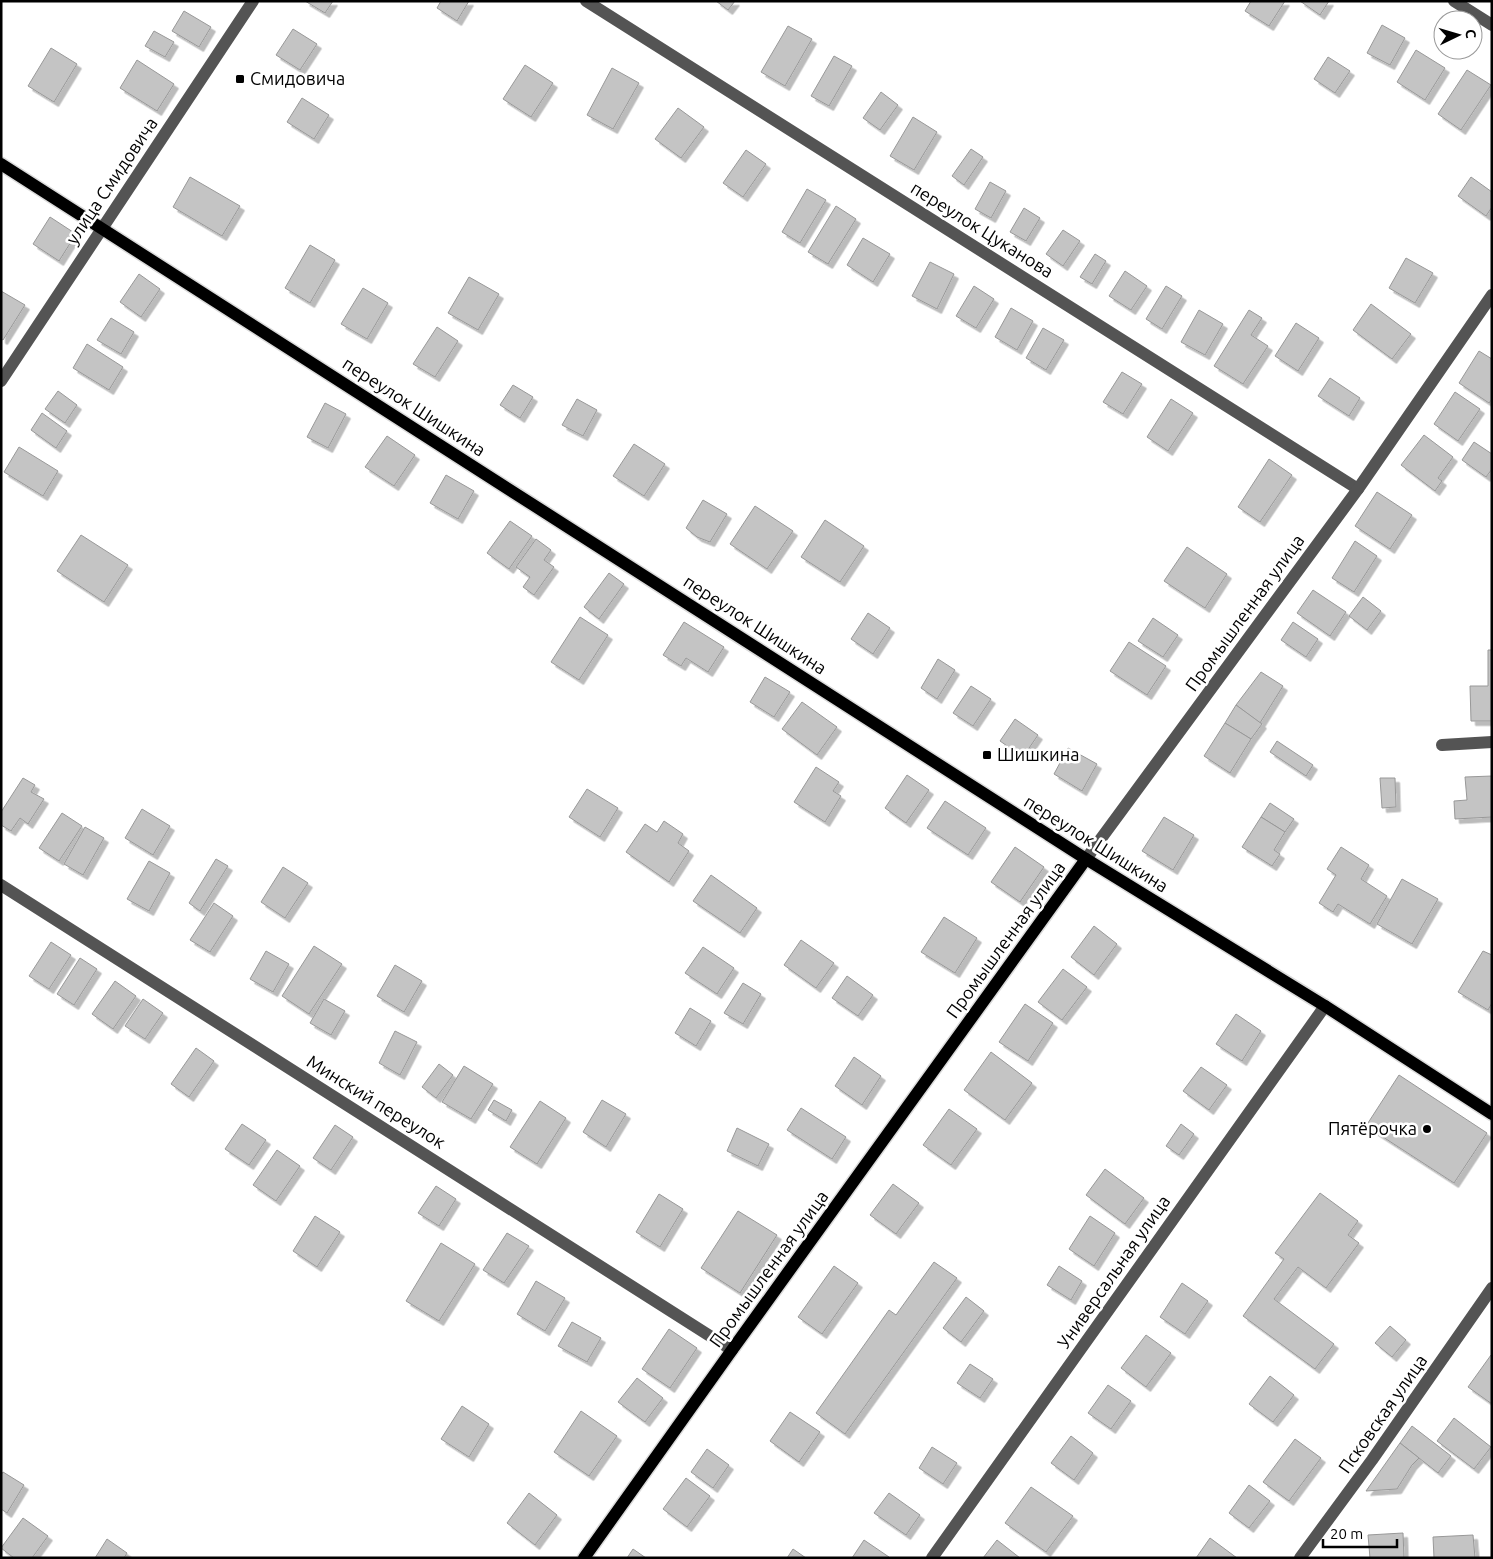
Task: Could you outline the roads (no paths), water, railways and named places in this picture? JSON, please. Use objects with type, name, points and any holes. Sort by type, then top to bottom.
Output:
[{"type":"main road","name":"переулок Шишкина","points":[[1,164],[1086,859],[1324,1006],[1492,1114]]},
{"type":"main road","name":"Промышленная улица","points":[[584,1558],[1086,859]]},
{"type":"street","name":"улица Смидовича","points":[[1,381],[253,1]]},
{"type":"street","name":"переулок Цуканова","points":[[586,1],[1358,489]]},
{"type":"street","points":[[1454,1],[1492,25]]},
{"type":"street","name":"Промышленная улица","points":[[1086,859],[1358,489],[1492,295]]},
{"type":"street","points":[[1442,745],[1492,742]]},
{"type":"street","name":"Минский переулок","points":[[1,885],[732,1350]]},
{"type":"street","name":"Универсальная улица","points":[[932,1558],[1324,1006]]},
{"type":"street","name":"Псковская улица","points":[[1300,1558],[1372,1460],[1492,1288]]},
{"type":"place","name":"Смидовича","points":[[240,79]]},
{"type":"place","name":"Шишкина","points":[[987,755]]},
{"type":"place","name":"Пятёрочка","points":[[1427,1129]]}]
